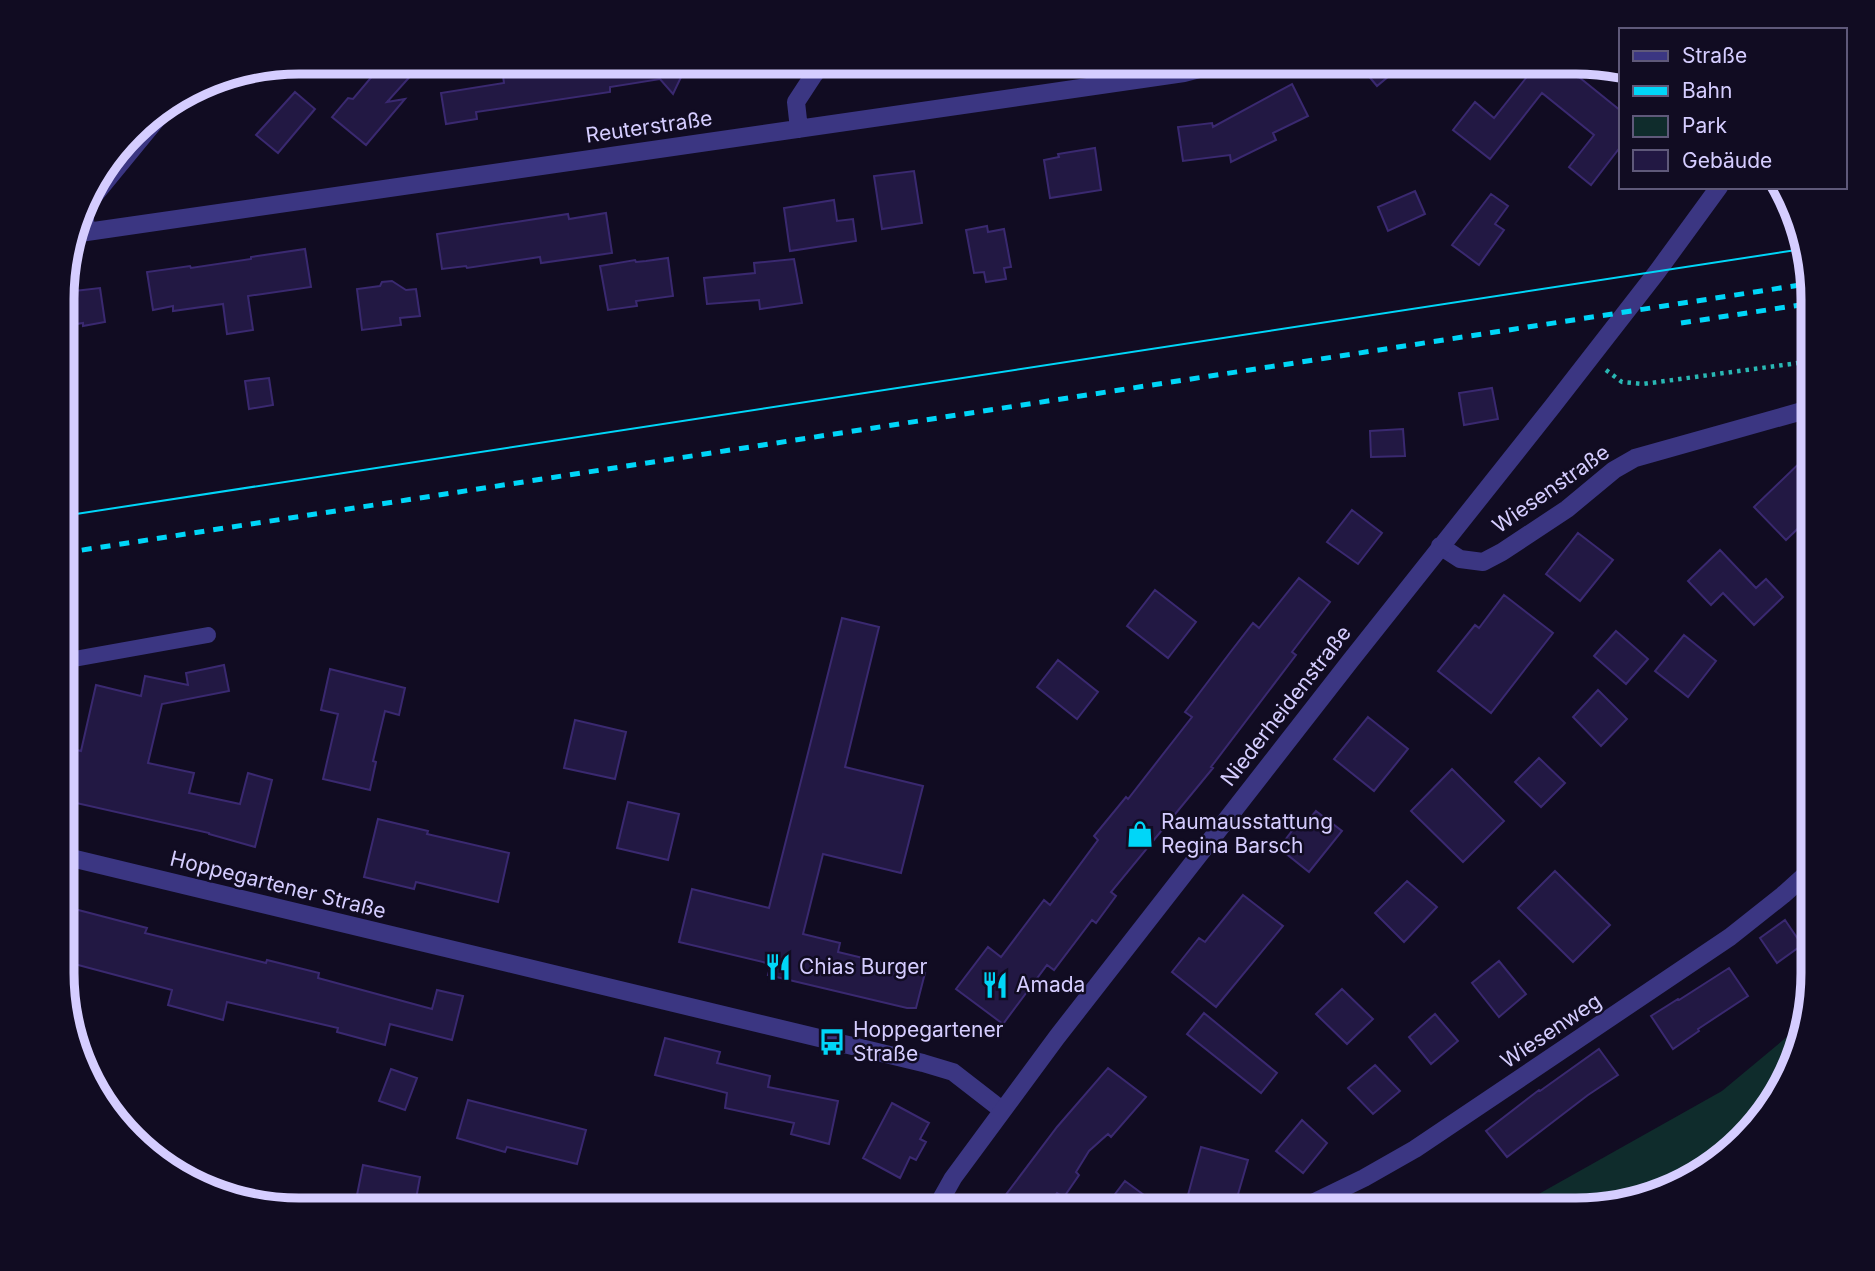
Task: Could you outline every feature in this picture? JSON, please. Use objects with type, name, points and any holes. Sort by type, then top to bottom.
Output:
[{"type":"street","points":[[799,129],[796,102],[815,74]]},
{"type":"street","name":"Reuterstraße","points":[[84,232],[1177,74]]},
{"type":"street","points":[[109,176],[135,144]]},
{"type":"street","name":"Niederheidenstraße","points":[[942,1198],[1002,1110],[1210,839],[1590,358],[1718,189]]},
{"type":"street","name":"Wiesenstraße","points":[[1440,546],[1460,559],[1483,562],[1503,552],[1567,509],[1614,470],[1635,458],[1801,411]]},
{"type":"street","name":"Hoppegartener Straße","points":[[74,859],[923,1063],[953,1072],[1002,1110]]},
{"type":"street","name":"Wiesenweg","points":[[1324,1197],[1426,1142],[1730,937],[1801,879]]},
{"type":"lane","points":[[74,659],[208,635]]},
{"type":"path","points":[[1590,358],[1622,382],[1643,384],[1801,363]]},
{"type":"green space","points":[[1793,1032],[1790,1045],[1764,1098],[1725,1142],[1689,1167],[1663,1180],[1621,1193],[1591,1197],[1533,1197],[1722,1091]]},
{"type":"building","points":[[374,74],[412,74],[387,102],[405,99],[366,145],[332,117],[348,98],[353,99]]},
{"type":"building","points":[[503,74],[693,74],[682,75],[673,94],[660,79],[610,87],[610,92],[476,112],[477,119],[446,124],[441,93],[504,83]]},
{"type":"building","points":[[1367,74],[1391,74],[1377,86]]},
{"type":"building","points":[[1521,74],[1575,74],[1619,109],[1619,149],[1591,185],[1569,167],[1594,135],[1542,93],[1490,159],[1453,130],[1475,102],[1494,118],[1526,78]]},
{"type":"building","points":[[1292,84],[1308,116],[1273,133],[1276,140],[1231,162],[1230,155],[1183,161],[1178,127],[1212,123],[1213,127]]},
{"type":"building","points":[[295,92],[315,109],[278,153],[256,135]]},
{"type":"building","points":[[1095,148],[1101,190],[1050,198],[1044,160],[1059,157],[1058,154]]},
{"type":"building","points":[[914,171],[922,223],[882,229],[874,176]]},
{"type":"building","points":[[1415,191],[1425,214],[1388,231],[1378,207]]},
{"type":"building","points":[[1491,194],[1508,206],[1495,224],[1504,230],[1479,265],[1452,245]]},
{"type":"building","points":[[834,200],[837,221],[853,219],[856,241],[790,251],[784,208]]},
{"type":"building","points":[[606,213],[612,253],[541,263],[540,257],[442,269],[437,234],[568,214],[569,219]]},
{"type":"building","points":[[987,226],[988,232],[1004,229],[1011,267],[1004,268],[1006,279],[986,282],[984,272],[974,273],[966,230]]},
{"type":"building","points":[[305,249],[311,287],[248,296],[253,330],[227,334],[223,304],[173,311],[173,306],[153,310],[147,272],[191,268]]},
{"type":"building","points":[[668,258],[673,296],[636,301],[637,306],[608,310],[600,266]]},
{"type":"building","points":[[794,259],[802,303],[760,309],[759,300],[707,304],[704,278],[755,273],[754,263]]},
{"type":"building","points":[[392,281],[406,290],[416,289],[420,316],[400,318],[401,325],[362,330],[357,289],[380,286],[382,282]]},
{"type":"building","points":[[100,288],[105,322],[83,326],[83,323],[74,324],[74,291]]},
{"type":"building","points":[[269,378],[273,405],[249,409],[245,381]]},
{"type":"building","points":[[1492,388],[1498,419],[1464,425],[1459,393]]},
{"type":"building","points":[[1403,429],[1405,456],[1371,457],[1370,431]]},
{"type":"building","points":[[1801,462],[1801,526],[1786,540],[1754,507]]},
{"type":"building","points":[[1352,510],[1382,533],[1358,564],[1327,542]]},
{"type":"building","points":[[1578,533],[1613,560],[1580,601],[1546,574]]},
{"type":"building","points":[[1720,550],[1756,588],[1766,579],[1783,597],[1754,625],[1723,593],[1711,605],[1688,581]]},
{"type":"building","points":[[1299,578],[1330,602],[1292,652],[1296,655],[1211,767],[1213,768],[1111,892],[1116,896],[1096,923],[1092,920],[1054,970],[1047,965],[1003,1024],[956,989],[988,947],[1001,957],[1044,900],[1050,905],[1098,840],[1094,836],[1126,797],[1128,799],[1192,717],[1185,712],[1232,650],[1253,623],[1259,628]]},
{"type":"building","points":[[1155,590],[1196,622],[1168,658],[1127,626]]},
{"type":"building","points":[[1504,595],[1553,633],[1491,713],[1438,671],[1475,625],[1479,628]]},
{"type":"building","points":[[842,618],[879,627],[845,767],[923,786],[901,873],[823,854],[803,934],[840,943],[838,952],[925,973],[916,1008],[768,975],[771,964],[679,942],[692,889],[769,908]]},
{"type":"building","points":[[1616,631],[1648,659],[1626,684],[1594,656]]},
{"type":"building","points":[[1684,635],[1716,661],[1688,697],[1655,671]]},
{"type":"building","points":[[1058,660],[1098,692],[1077,719],[1037,687]]},
{"type":"building","points":[[224,665],[229,691],[162,704],[148,763],[194,773],[189,793],[240,804],[248,773],[272,780],[255,847],[209,833],[74,802],[74,749],[81,751],[96,685],[141,696],[145,676],[188,685],[186,673]]},
{"type":"building","points":[[330,669],[405,688],[399,715],[385,711],[373,761],[376,762],[370,790],[323,779],[338,714],[321,710]]},
{"type":"building","points":[[1598,690],[1627,719],[1601,746],[1573,717]]},
{"type":"building","points":[[1368,717],[1408,749],[1374,791],[1334,759]]},
{"type":"building","points":[[575,720],[626,732],[615,779],[564,768]]},
{"type":"building","points":[[1539,758],[1565,783],[1541,807],[1515,782]]},
{"type":"building","points":[[1452,769],[1504,821],[1463,862],[1411,811]]},
{"type":"building","points":[[628,802],[679,814],[668,860],[617,848]]},
{"type":"building","points":[[1316,811],[1342,831],[1309,872],[1279,848],[1298,823],[1303,827]]},
{"type":"building","points":[[378,819],[428,831],[427,834],[509,853],[498,902],[416,882],[414,889],[364,877]]},
{"type":"building","points":[[1555,871],[1610,925],[1573,962],[1518,908]]},
{"type":"building","points":[[1407,881],[1437,907],[1404,942],[1375,913]]},
{"type":"building","points":[[1243,895],[1283,926],[1216,1007],[1172,972],[1199,938],[1205,942]]},
{"type":"building","points":[[74,909],[147,928],[145,933],[266,963],[267,960],[319,973],[318,978],[432,1009],[437,990],[463,996],[452,1040],[390,1024],[385,1045],[337,1032],[338,1028],[227,1002],[223,1020],[168,1005],[172,990],[74,964]]},
{"type":"building","points":[[1785,920],[1801,946],[1777,963],[1760,938]]},
{"type":"building","points":[[1499,961],[1526,994],[1499,1017],[1472,983]]},
{"type":"building","points":[[1729,968],[1748,996],[1673,1049],[1651,1016]]},
{"type":"building","points":[[1342,989],[1373,1019],[1347,1044],[1316,1014]]},
{"type":"building","points":[[1204,1013],[1277,1073],[1261,1093],[1187,1034]]},
{"type":"building","points":[[1435,1014],[1458,1041],[1431,1064],[1409,1037]]},
{"type":"building","points":[[665,1038],[720,1052],[717,1063],[770,1076],[768,1087],[838,1101],[829,1144],[791,1134],[794,1123],[725,1108],[727,1093],[655,1075]]},
{"type":"building","points":[[1599,1049],[1618,1075],[1507,1157],[1486,1131]]},
{"type":"building","points":[[1375,1065],[1400,1091],[1373,1114],[1348,1088]]},
{"type":"building","points":[[1108,1068],[1146,1097],[1111,1137],[1108,1134],[1089,1151],[1076,1172],[1079,1175],[1064,1197],[1057,1193],[1054,1197],[1004,1197],[1057,1127]]},
{"type":"building","points":[[391,1069],[417,1078],[405,1110],[379,1101]]},
{"type":"building","points":[[468,1100],[586,1130],[577,1164],[507,1147],[505,1152],[457,1138]]},
{"type":"building","points":[[892,1103],[929,1123],[920,1139],[926,1142],[916,1160],[910,1157],[900,1178],[863,1158]]},
{"type":"building","points":[[1302,1120],[1327,1143],[1303,1173],[1276,1151]]},
{"type":"building","points":[[1201,1147],[1248,1160],[1237,1197],[1188,1195]]},
{"type":"building","points":[[363,1165],[420,1177],[416,1198],[356,1198]]},
{"type":"building","points":[[1125,1181],[1147,1197],[1112,1197]]},
{"type":"tram line","points":[[74,514],[1796,250]]},
{"type":"railway","points":[[74,551],[1801,285]]},
{"type":"railway","points":[[1681,323],[1801,305]]},
{"type":"place","name":"Raumausstattung Regina Barsch","points":[[1140,834]]},
{"type":"place","name":"Chias Burger","points":[[778,967]]},
{"type":"place","name":"Amada","points":[[995,985]]},
{"type":"place","name":"Hoppegartener Straße","points":[[832,1042]]}]
